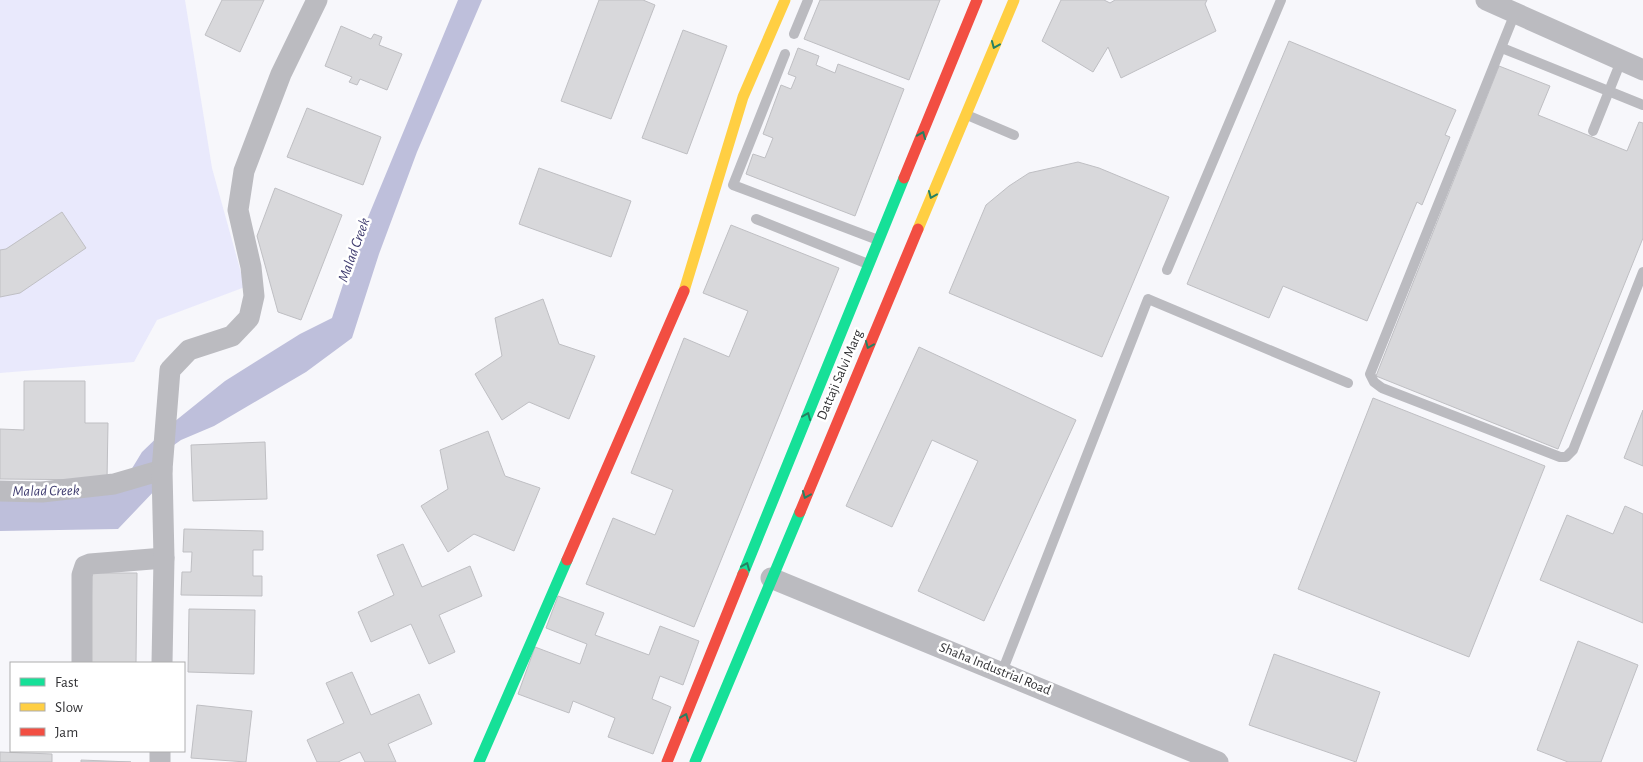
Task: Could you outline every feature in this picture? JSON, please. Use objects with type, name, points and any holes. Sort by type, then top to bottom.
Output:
[{"type":"street","points":[[162,662],[164,558],[162,470],[170,370],[189,350],[232,336],[249,318],[254,296],[252,276],[238,210],[244,171],[282,74],[317,0]]},
{"type":"street","points":[[479,762],[683,294],[743,97],[785,0]]},
{"type":"street","name":"Dattaji Salvi Marg","points":[[667,762],[977,0]]},
{"type":"street","name":"Dattaji Salvi Marg","points":[[695,762],[1014,0]]},
{"type":"street","points":[[1486,0],[1643,70]]},
{"type":"street","points":[[0,491],[42,492],[114,484],[162,470]]},
{"type":"street","points":[[82,662],[82,575],[85,566],[164,558]]},
{"type":"street","name":"Shaha Industrial Road","points":[[771,578],[1218,762]]},
{"type":"lane","points":[[794,34],[808,0]]},
{"type":"lane","points":[[1167,270],[1281,0]]},
{"type":"lane","points":[[1515,13],[1370,374],[1374,382],[1382,388],[1566,458],[1573,450],[1643,272]]},
{"type":"lane","points":[[1502,48],[1643,105]]},
{"type":"lane","points":[[785,54],[734,185],[878,240]]},
{"type":"lane","points":[[1592,130],[1621,61]]},
{"type":"lane","points":[[966,114],[1014,135]]},
{"type":"lane","points":[[756,218],[869,264]]},
{"type":"lane","points":[[1002,672],[1148,299],[1348,383]]},
{"type":"shaded area","points":[[0,0],[185,0],[212,168],[245,287],[157,320],[134,362],[0,373]]},
{"type":"shaded area","points":[[458,0],[482,0],[417,152],[379,254],[352,338],[306,372],[214,426],[181,440],[167,450],[158,487],[118,529],[0,531],[0,496],[117,493],[142,452],[169,426],[225,381],[300,334],[332,318],[354,251]]},
{"type":"building","points":[[222,0],[264,0],[240,52],[205,35]]},
{"type":"building","points":[[599,0],[643,0],[655,5],[611,119],[561,101]]},
{"type":"building","points":[[820,0],[940,0],[909,80],[804,39]]},
{"type":"building","points":[[1061,0],[1104,0],[1110,3],[1115,0],[1207,0],[1205,4],[1216,31],[1121,78],[1108,47],[1093,72],[1042,41]]},
{"type":"building","points":[[341,26],[371,39],[374,34],[382,37],[379,45],[402,54],[387,90],[360,79],[357,85],[349,82],[352,77],[325,66]]},
{"type":"building","points":[[683,30],[727,46],[687,154],[642,138]]},
{"type":"building","points":[[1289,41],[1456,110],[1445,135],[1450,137],[1422,205],[1417,202],[1367,321],[1283,286],[1269,318],[1187,284]]},
{"type":"building","points":[[798,48],[819,56],[816,65],[835,73],[838,64],[904,89],[855,216],[746,174],[753,154],[765,158],[773,138],[763,134],[781,85],[791,89],[796,77],[788,74]]},
{"type":"building","points":[[1499,66],[1550,86],[1538,115],[1627,151],[1639,122],[1643,123],[1643,238],[1558,449],[1376,376]]},
{"type":"building","points":[[307,108],[381,137],[363,185],[287,157]]},
{"type":"building","points":[[1078,162],[1099,168],[1169,197],[1102,357],[949,293],[986,205],[1009,186],[1029,173]]},
{"type":"building","points":[[539,168],[631,201],[611,257],[519,224]]},
{"type":"building","points":[[275,188],[342,215],[301,320],[278,312],[257,236]]},
{"type":"building","points":[[62,212],[86,248],[20,293],[0,297],[0,250],[6,249]]},
{"type":"building","points":[[731,225],[839,268],[694,627],[586,584],[613,518],[655,535],[673,490],[631,473],[684,338],[729,357],[748,311],[703,293]]},
{"type":"building","points":[[543,299],[559,344],[595,356],[569,419],[529,402],[502,420],[475,374],[502,356],[495,318]]},
{"type":"building","points":[[919,347],[1076,420],[984,621],[918,591],[978,461],[932,440],[892,527],[846,506]]},
{"type":"building","points":[[24,381],[85,381],[85,423],[108,423],[107,480],[0,479],[0,429],[24,430]]},
{"type":"building","points":[[1373,398],[1545,466],[1469,657],[1298,589]]},
{"type":"building","points":[[1643,410],[1643,466],[1624,458]]},
{"type":"building","points":[[488,431],[505,476],[540,488],[514,551],[474,534],[448,552],[421,506],[448,489],[440,450]]},
{"type":"building","points":[[265,442],[267,499],[193,501],[191,445]]},
{"type":"building","points":[[1625,506],[1643,514],[1643,623],[1540,580],[1567,515],[1613,534]]},
{"type":"building","points":[[184,529],[263,531],[263,550],[253,550],[253,576],[262,576],[262,596],[181,595],[182,572],[191,572],[192,552],[183,552]]},
{"type":"building","points":[[403,544],[422,587],[470,566],[482,596],[439,615],[455,652],[429,664],[411,624],[371,642],[358,612],[394,595],[377,555]]},
{"type":"building","points":[[92,573],[137,573],[136,662],[90,662]]},
{"type":"building","points":[[558,596],[604,613],[595,635],[649,655],[660,626],[699,641],[683,685],[660,676],[652,699],[671,707],[653,754],[608,737],[615,718],[573,701],[569,713],[518,694],[535,647],[580,664],[587,644],[546,628]]},
{"type":"building","points":[[189,609],[255,610],[254,674],[188,672]]},
{"type":"building","points":[[1578,641],[1638,665],[1601,762],[1568,762],[1537,750]]},
{"type":"building","points":[[1274,654],[1380,692],[1356,762],[1249,725]]},
{"type":"building","points":[[352,672],[371,715],[419,694],[432,724],[388,744],[396,762],[365,762],[360,752],[338,762],[317,762],[307,740],[344,723],[326,683]]},
{"type":"building","points":[[197,705],[252,711],[246,762],[191,758]]},
{"type":"building","points":[[0,752],[52,754],[52,762],[0,762]]},
{"type":"building","points":[[81,760],[131,762],[81,762]]},
{"type":"traffic: fast","points":[[743,574],[904,178]]},
{"type":"traffic: fast","points":[[695,762],[800,512]]},
{"type":"traffic: fast","points":[[479,762],[567,560]]},
{"type":"traffic: slow","points":[[684,291],[743,97],[785,0]]},
{"type":"traffic: slow","points":[[918,229],[1014,0]]},
{"type":"traffic: jam","points":[[904,178],[977,0]]},
{"type":"traffic: jam","points":[[800,512],[918,229]]},
{"type":"traffic: jam","points":[[567,560],[684,291]]},
{"type":"traffic: jam","points":[[667,762],[743,574]]},
{"type":"water label","name":"Malad Creek","points":[[354,250]]},
{"type":"water label","name":"Malad Creek","points":[[46,491]]}]
